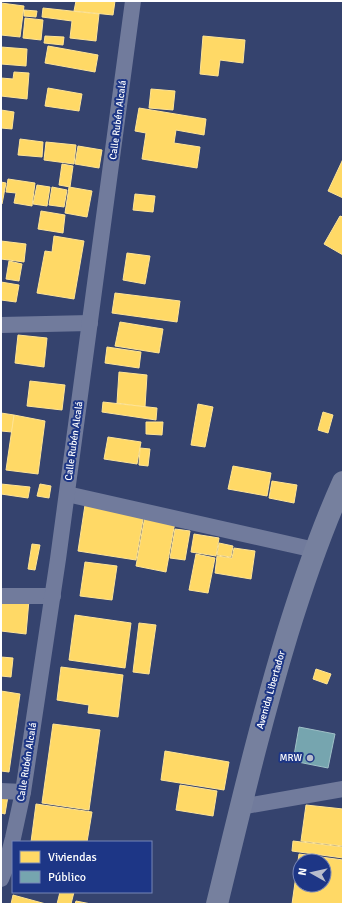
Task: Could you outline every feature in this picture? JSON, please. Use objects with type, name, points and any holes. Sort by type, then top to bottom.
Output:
[{"type":"highway","name":"Avenida Libertador","points":[[217,904],[272,683],[315,550],[343,482]]},
{"type":"street","name":"Calle Rubén Alcalá","points":[[12,841],[23,792],[67,494],[133,1]]},
{"type":"street","points":[[1,325],[90,323]]},
{"type":"street","points":[[67,494],[315,550]]},
{"type":"street","points":[[1,596],[52,596]]},
{"type":"street","points":[[240,807],[343,789]]},
{"type":"street","points":[[1,790],[23,792]]},
{"type":"street","name":"Calle Rubén Alcalá","points":[[1,879],[12,842]]},
{"type":"building: Viviendas","points":[[76,1],[115,1],[113,15],[74,11]]},
{"type":"building: Viviendas","points":[[1,3],[24,6],[20,37],[1,35]]},
{"type":"building: Viviendas","points":[[43,8],[99,14],[96,41],[70,38],[72,21],[42,17]]},
{"type":"building: Viviendas","points":[[24,10],[37,11],[36,17],[24,16]]},
{"type":"building: Viviendas","points":[[25,18],[43,20],[41,40],[23,38]]},
{"type":"building: Viviendas","points":[[45,36],[64,37],[63,45],[44,43]]},
{"type":"building: Viviendas","points":[[203,36],[245,40],[243,63],[220,60],[218,76],[200,74]]},
{"type":"building: Viviendas","points":[[48,46],[98,55],[95,72],[45,63]]},
{"type":"building: Viviendas","points":[[1,47],[27,49],[26,66],[1,64]]},
{"type":"building: Viviendas","points":[[14,72],[29,73],[27,99],[1,96],[1,78],[13,79]]},
{"type":"building: Viviendas","points":[[48,88],[82,94],[79,111],[45,106]]},
{"type":"building: Viviendas","points":[[151,89],[175,91],[173,110],[149,108]]},
{"type":"building: Viviendas","points":[[139,108],[206,119],[204,135],[176,130],[174,143],[200,147],[197,168],[142,159],[146,133],[135,131]]},
{"type":"building: Viviendas","points":[[1,110],[14,112],[12,129],[1,128]]},
{"type":"building: Viviendas","points":[[20,139],[43,142],[42,157],[18,155]]},
{"type":"building: Viviendas","points":[[46,142],[76,145],[74,164],[44,160]]},
{"type":"building: Viviendas","points":[[78,146],[102,150],[99,168],[75,164]]},
{"type":"building: Viviendas","points":[[343,159],[343,198],[328,191]]},
{"type":"building: Viviendas","points":[[62,164],[73,166],[70,187],[59,185]]},
{"type":"building: Viviendas","points":[[8,179],[35,183],[32,206],[14,203],[16,193],[6,192]]},
{"type":"building: Viviendas","points":[[1,182],[6,183],[2,204],[1,204]]},
{"type":"building: Viviendas","points":[[37,185],[50,187],[47,206],[33,204]]},
{"type":"building: Viviendas","points":[[52,187],[67,190],[64,207],[49,205]]},
{"type":"building: Viviendas","points":[[69,187],[92,191],[87,217],[65,213]]},
{"type":"building: Viviendas","points":[[135,194],[155,196],[153,212],[133,210]]},
{"type":"building: Viviendas","points":[[41,211],[65,215],[63,233],[38,229]]},
{"type":"building: Viviendas","points":[[340,216],[343,217],[343,255],[324,244]]},
{"type":"building: Viviendas","points":[[54,236],[84,241],[74,299],[37,293],[45,251],[52,252]]},
{"type":"building: Viviendas","points":[[1,241],[26,244],[24,262],[1,259]]},
{"type":"building: Viviendas","points":[[127,253],[150,256],[145,284],[123,280]]},
{"type":"building: Viviendas","points":[[9,261],[22,264],[19,281],[6,279]]},
{"type":"building: Viviendas","points":[[1,282],[19,285],[16,302],[1,300]]},
{"type":"building: Viviendas","points":[[115,293],[180,301],[177,322],[112,313]]},
{"type":"building: Viviendas","points":[[120,322],[163,329],[159,353],[115,346]]},
{"type":"building: Viviendas","points":[[18,335],[47,338],[44,367],[15,363]]},
{"type":"building: Viviendas","points":[[107,347],[141,352],[139,368],[105,363]]},
{"type":"building: Viviendas","points":[[119,372],[147,375],[145,407],[117,403]]},
{"type":"building: Viviendas","points":[[30,381],[65,385],[62,410],[27,406]]},
{"type":"building: Viviendas","points":[[103,402],[157,408],[156,420],[102,412]]},
{"type":"building: Viviendas","points":[[198,404],[213,407],[205,447],[191,445]]},
{"type":"building: Viviendas","points":[[323,412],[333,415],[328,433],[318,430]]},
{"type":"building: Viviendas","points":[[1,413],[14,415],[12,432],[1,431]]},
{"type":"building: Viviendas","points":[[14,415],[45,421],[38,474],[6,470]]},
{"type":"building: Viviendas","points":[[146,422],[163,422],[162,435],[146,434]]},
{"type":"building: Viviendas","points":[[108,437],[141,442],[137,464],[104,459]]},
{"type":"building: Viviendas","points":[[140,448],[150,449],[148,466],[139,465]]},
{"type":"building: Viviendas","points":[[233,466],[271,473],[267,496],[228,489]]},
{"type":"building: Viviendas","points":[[272,481],[297,485],[294,503],[269,498]]},
{"type":"building: Viviendas","points":[[1,484],[30,487],[28,498],[1,494]]},
{"type":"building: Viviendas","points":[[40,484],[51,486],[49,498],[37,496]]},
{"type":"building: Viviendas","points":[[85,505],[144,514],[136,560],[78,551]]},
{"type":"building: Viviendas","points":[[145,516],[175,522],[166,572],[136,566]]},
{"type":"building: Viviendas","points":[[175,529],[190,531],[185,560],[170,558]]},
{"type":"building: Viviendas","points":[[194,534],[219,538],[216,556],[191,552]]},
{"type":"building: Viviendas","points":[[219,543],[233,546],[231,557],[217,555]]},
{"type":"building: Viviendas","points":[[32,544],[40,545],[35,570],[28,569]]},
{"type":"building: Viviendas","points":[[234,548],[255,551],[251,579],[215,573],[217,556],[232,558]]},
{"type":"building: Viviendas","points":[[196,554],[215,558],[208,593],[189,590]]},
{"type":"building: Viviendas","points":[[85,562],[117,566],[112,600],[80,596]]},
{"type":"building: Viviendas","points":[[1,598],[29,600],[26,634],[1,631]]},
{"type":"building: Viviendas","points":[[75,615],[131,623],[125,668],[69,660]]},
{"type":"building: Viviendas","points":[[139,623],[156,625],[149,674],[133,672]]},
{"type":"building: Viviendas","points":[[1,657],[13,658],[11,677],[1,676]]},
{"type":"building: Viviendas","points":[[61,667],[123,675],[118,717],[88,713],[89,705],[57,700]]},
{"type":"building: Viviendas","points":[[316,669],[331,674],[327,684],[313,679]]},
{"type":"building: Viviendas","points":[[1,691],[20,694],[9,772],[1,771]]},
{"type":"building: Viviendas","points":[[53,724],[100,730],[89,810],[42,803]]},
{"type":"building: Viviendas","points":[[165,751],[229,762],[224,790],[161,780]]},
{"type":"building: Viviendas","points":[[180,785],[217,791],[213,816],[176,810]]},
{"type":"building: Viviendas","points":[[1,794],[8,796],[5,814],[1,813]]},
{"type":"building: Viviendas","points":[[36,804],[92,812],[87,841],[31,841]]},
{"type":"building: Viviendas","points":[[306,805],[343,809],[343,846],[301,841]]},
{"type":"building: Viviendas","points":[[293,841],[343,847],[343,858],[332,856],[332,853],[307,853],[292,851]]},
{"type":"building: Viviendas","points":[[332,858],[343,860],[343,904],[292,904],[294,893],[332,893]]},
{"type":"building: Viviendas","points":[[60,893],[74,893],[71,904],[57,904]]},
{"type":"building: Viviendas","points":[[13,895],[46,904],[11,904]]},
{"type":"building: Viviendas","points":[[76,901],[91,904],[75,904]]},
{"type":"building: Público","points":[[299,727],[335,734],[328,768],[293,761]]},
{"type":"place","name":"MRW","points":[[310,758]]}]
